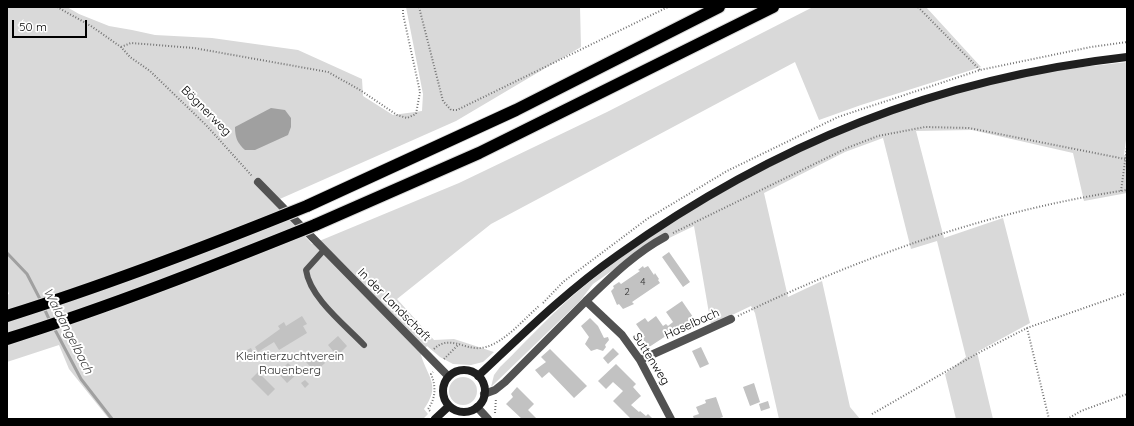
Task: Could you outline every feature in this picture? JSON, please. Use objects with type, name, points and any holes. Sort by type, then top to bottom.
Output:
[{"type":"highway","points":[[7,316],[96,287],[190,253],[307,206],[516,110],[719,7]]},
{"type":"highway","points":[[7,339],[103,307],[196,273],[315,225],[479,154],[773,7]]},
{"type":"street","points":[[478,376],[572,291],[618,255],[739,177],[780,156],[846,127],[952,90],[1010,75],[1127,57]]},
{"type":"street","points":[[258,182],[324,250]]},
{"type":"street","points":[[484,394],[495,390],[613,275],[653,244],[664,238]]},
{"type":"street","name":"In der Landschaft","points":[[324,250],[448,376]]},
{"type":"street","name":"Suttenweg","points":[[586,301],[622,335],[640,360],[671,419]]},
{"type":"street","name":"Haselbach","points":[[640,360],[731,319]]},
{"type":"street","points":[[457,370],[464,370],[471,371],[478,376],[485,387],[484,394],[477,407],[471,410],[460,411],[449,406],[442,393],[443,386],[448,376],[457,370]]},
{"type":"street","points":[[436,419],[449,406]]},
{"type":"street","points":[[477,407],[488,419]]},
{"type":"lane","points":[[324,250],[306,270],[307,278],[316,295],[364,345]]},
{"type":"path","name":"Bögnerweg","points":[[57,7],[92,26],[150,71],[206,126],[258,182]]},
{"type":"path","points":[[120,47],[131,43],[194,48],[328,72],[360,90],[397,114],[407,118],[416,114],[420,92],[403,14],[403,7]]},
{"type":"path","points":[[419,7],[443,101],[451,110],[457,110],[668,7]]},
{"type":"path","points":[[918,7],[980,70]]},
{"type":"path","points":[[664,238],[847,148],[878,136],[925,128],[969,128],[1125,159]]},
{"type":"path","points":[[1120,191],[1127,147]]},
{"type":"path","points":[[731,319],[834,272],[942,234],[1024,210],[1127,190]]},
{"type":"path","points":[[872,414],[980,352],[1027,328],[1127,293]]},
{"type":"path","points":[[1027,328],[1049,419]]},
{"type":"path","points":[[427,355],[442,342],[459,344],[431,374],[434,393],[432,403],[428,409],[436,419]]},
{"type":"path","points":[[488,419],[496,412],[495,390]]},
{"type":"path","points":[[1067,419],[1081,411],[1127,394]]},
{"type":"green space","name":"Kleintierzuchtverein Rauenberg","points":[[7,7],[67,7],[79,14],[109,26],[155,35],[212,38],[298,50],[362,79],[363,96],[393,115],[422,111],[423,94],[406,7],[580,7],[581,47],[456,121],[273,202],[312,244],[459,183],[607,112],[813,7],[926,7],[981,67],[819,120],[795,62],[491,224],[397,299],[434,340],[454,339],[494,352],[483,362],[471,365],[453,364],[440,357],[427,346],[421,355],[432,382],[432,394],[424,409],[428,414],[423,419],[109,419],[69,369],[59,345],[7,362],[7,295],[9,294],[7,288]]},
{"type":"green space","points":[[1127,62],[1127,132],[1124,155],[1127,155],[1127,193],[1084,201],[1073,153],[972,130],[916,131],[944,238],[1003,218],[1030,323],[977,352],[993,419],[956,419],[945,374],[966,357],[937,241],[911,249],[883,138],[845,152],[764,193],[788,297],[822,281],[850,407],[860,419],[779,419],[755,313],[751,306],[711,325],[694,226],[665,240],[649,245],[593,284],[580,301],[491,387],[494,375],[500,367],[554,313],[588,283],[636,247],[687,214],[740,183],[794,155],[850,130],[908,108],[966,90],[1024,76]]},
{"type":"green space","points":[[463,377],[473,381],[477,391],[473,401],[463,405],[453,401],[449,391],[453,381]]},
{"type":"shaded area","points":[[271,108],[285,110],[291,118],[291,127],[288,135],[255,150],[245,150],[237,140],[235,127]]},
{"type":"building","points":[[669,252],[690,282],[683,287],[662,257]]},
{"type":"building","points":[[643,266],[644,268],[648,266],[654,275],[655,273],[660,283],[632,302],[634,304],[623,309],[619,304],[617,305],[611,291],[614,288],[613,286],[619,282],[621,284],[640,271],[638,270]]},
{"type":"building","points":[[682,301],[693,317],[674,334],[672,332],[643,351],[637,342],[645,337],[636,324],[645,318],[648,322],[656,316],[663,326],[666,324],[668,326],[673,322],[666,312]]},
{"type":"building","points":[[302,316],[307,324],[303,326],[307,333],[279,350],[274,342],[258,352],[255,347],[280,329],[278,326],[284,322],[286,326]]},
{"type":"building","points":[[590,318],[598,326],[604,338],[608,337],[609,340],[603,351],[597,349],[591,351],[585,344],[589,337],[581,326]]},
{"type":"building","points":[[338,336],[347,346],[337,356],[328,345]]},
{"type":"building","points":[[701,347],[709,364],[700,368],[692,351]]},
{"type":"building","points":[[251,348],[255,356],[250,359],[245,351]]},
{"type":"building","points":[[613,348],[619,354],[608,364],[603,358]]},
{"type":"building","points":[[550,349],[587,386],[574,398],[549,372],[542,378],[535,370],[546,362],[541,357]]},
{"type":"building","points":[[316,353],[325,363],[315,372],[306,362]]},
{"type":"building","points":[[288,363],[298,373],[287,383],[278,373]]},
{"type":"building","points":[[616,364],[636,384],[633,387],[641,396],[631,405],[639,412],[640,411],[646,416],[648,414],[653,419],[631,419],[613,401],[623,391],[613,382],[606,389],[598,381]]},
{"type":"building","points":[[258,372],[275,389],[268,396],[251,379]]},
{"type":"building","points":[[305,380],[309,384],[305,388],[301,383]]},
{"type":"building","points":[[754,383],[760,402],[750,406],[743,387]]},
{"type":"building","points":[[517,387],[534,404],[528,410],[536,418],[535,419],[522,419],[506,404],[513,397],[511,394]]},
{"type":"building","points":[[716,397],[723,417],[717,419],[694,419],[693,416],[699,414],[696,407],[706,403],[705,400]]},
{"type":"building","points":[[768,401],[770,408],[761,411],[759,404]]},
{"type":"waterway","name":"Waldangelbach","points":[[7,253],[27,274],[41,301]]},
{"type":"waterway","name":"Waldangelbach","points":[[43,306],[50,321]]},
{"type":"waterway","name":"Waldangelbach","points":[[53,326],[81,379],[112,419]]}]
